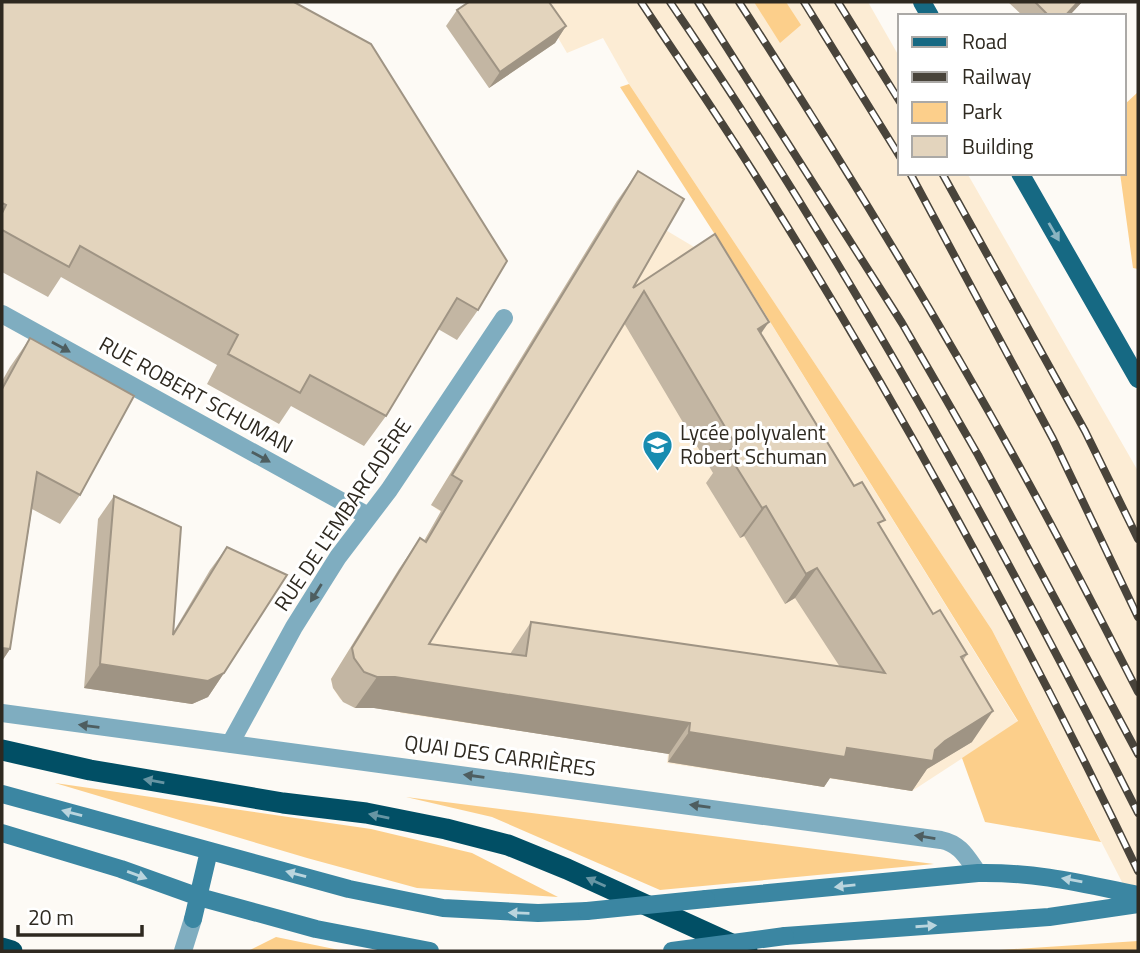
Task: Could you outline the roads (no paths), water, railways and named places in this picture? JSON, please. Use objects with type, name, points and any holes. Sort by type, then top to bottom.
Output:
[{"type":"highway","points":[[2,750],[104,773],[283,803],[366,813],[508,845],[747,951]]},
{"type":"highway","points":[[2,948],[12,951]]},
{"type":"main road","points":[[1021,175],[1138,379]]},
{"type":"main road","points":[[2,794],[349,889],[443,908],[538,913],[587,911],[978,873],[1037,874],[1138,895]]},
{"type":"main road","points":[[2,833],[121,869],[199,897],[316,929],[430,951]]},
{"type":"main road","points":[[192,919],[209,851]]},
{"type":"main road","points":[[666,951],[785,936],[1049,917],[1138,904]]},
{"type":"street","name":"RUE ROBERT SCHUMAN","points":[[2,314],[368,516]]},
{"type":"street","name":"RUE DE L'EMBARCADÈRE","points":[[230,744],[294,627],[338,557],[389,489],[504,318]]},
{"type":"street","name":"QUAI DES CARRIÈRES","points":[[2,713],[941,840],[961,848],[978,873]]},
{"type":"street","points":[[183,951],[192,919]]},
{"type":"railway","points":[[641,2],[752,170],[906,427],[1003,603],[1138,871]]},
{"type":"railway","points":[[670,2],[798,198],[917,400],[1030,605],[1138,813]]},
{"type":"railway","points":[[698,2],[902,323],[978,455],[1138,754]]},
{"type":"railway","points":[[739,2],[924,299],[1042,508],[1138,692]]},
{"type":"railway","points":[[804,2],[898,154]]},
{"type":"railway","points":[[838,2],[898,99]]},
{"type":"railway","points":[[911,175],[1053,439],[1138,617]]},
{"type":"railway","points":[[943,175],[1085,431],[1138,539]]},
{"type":"place","name":"Lycée polyvalent Robert Schuman","points":[[657,472]]}]
